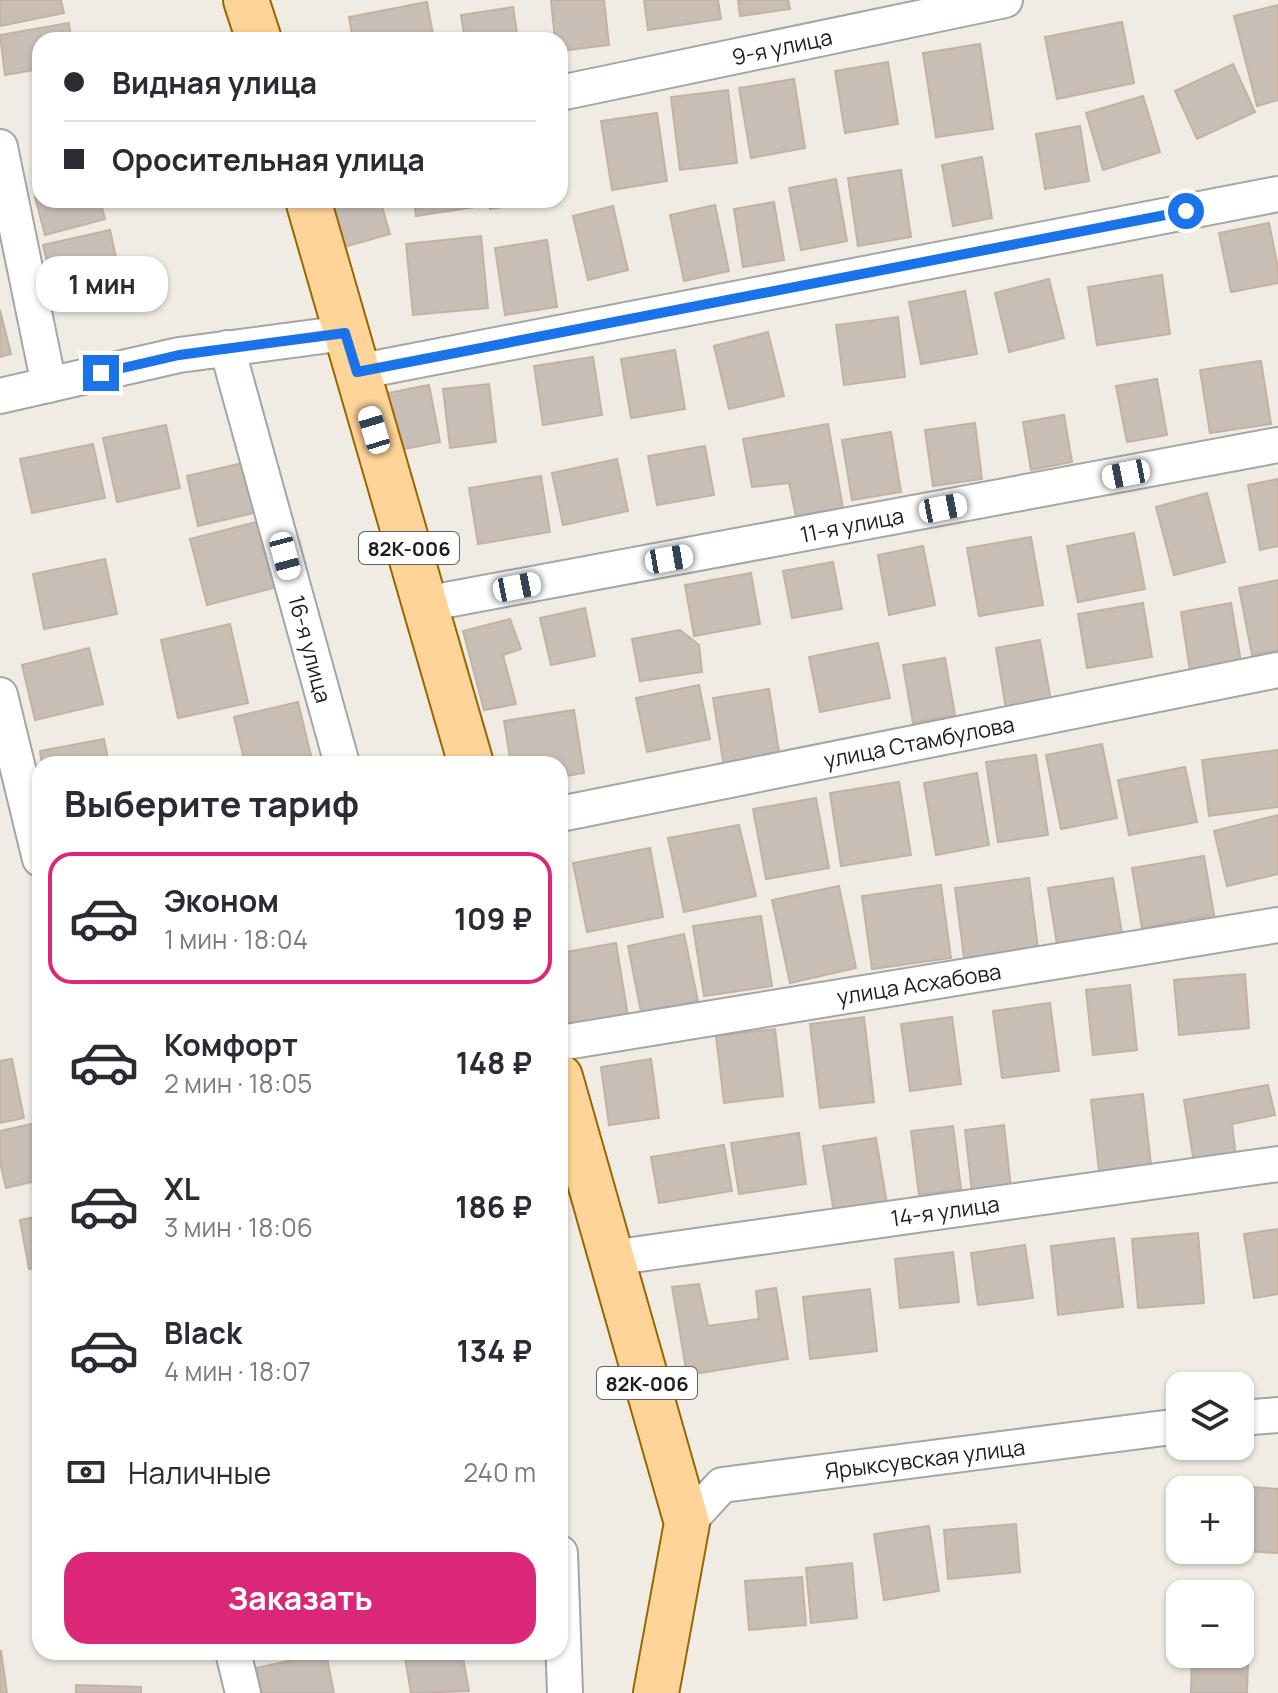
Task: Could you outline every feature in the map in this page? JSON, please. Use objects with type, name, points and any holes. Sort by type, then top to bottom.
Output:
[{"type":"main road","points":[[246,0],[256,32]]},
{"type":"main road","name":"82К-006","points":[[310,208],[469,756]]},
{"type":"main road","name":"82К-006","points":[[568,1105],[687,1523],[656,1693]]},
{"type":"street","name":"9-я улица","points":[[568,91],[1005,0]]},
{"type":"street","points":[[0,147],[49,385]]},
{"type":"street","points":[[0,396],[179,355],[227,348],[351,352],[1278,194]]},
{"type":"street","name":"16-я улица","points":[[227,348],[340,756]]},
{"type":"street","name":"11-я улица","points":[[425,604],[1278,445]]},
{"type":"street","name":"улица Стамбулова","points":[[568,812],[1278,670]]},
{"type":"street","points":[[0,695],[32,826]]},
{"type":"street","name":"улица Асхабова","points":[[568,1042],[1278,925]]},
{"type":"street","name":"14-я улица","points":[[611,1258],[1278,1164]]},
{"type":"street","points":[[1254,1417],[1278,1415]]},
{"type":"street","name":"Ярыксувская улица","points":[[687,1523],[722,1485],[1166,1428]]},
{"type":"street","points":[[235,1660],[243,1693]]},
{"type":"street","points":[[564,1660],[565,1693]]},
{"type":"building","points":[[0,0],[61,0],[64,13],[0,26]]},
{"type":"building","points":[[551,0],[604,0],[609,45],[568,50],[568,32],[554,32]]},
{"type":"building","points":[[644,0],[718,0],[721,19],[648,30]]},
{"type":"building","points":[[738,0],[788,0],[790,9],[740,16]]},
{"type":"building","points":[[427,2],[433,32],[352,32],[349,17]]},
{"type":"building","points":[[1278,5],[1278,100],[1257,106],[1234,16]]},
{"type":"building","points":[[513,7],[517,32],[464,32],[461,15]]},
{"type":"building","points":[[1122,22],[1134,83],[1057,99],[1045,37]]},
{"type":"building","points":[[69,23],[70,32],[32,32],[32,70],[5,75],[0,35]]},
{"type":"building","points":[[980,44],[993,129],[936,137],[923,53]]},
{"type":"building","points":[[888,62],[898,124],[845,133],[835,71]]},
{"type":"building","points":[[1233,64],[1255,112],[1197,139],[1175,91]]},
{"type":"building","points":[[794,79],[805,148],[751,158],[739,88]]},
{"type":"building","points":[[728,90],[737,163],[680,170],[671,97]]},
{"type":"building","points":[[1143,96],[1160,152],[1103,170],[1086,113]]},
{"type":"building","points":[[657,113],[667,181],[612,190],[601,121]]},
{"type":"building","points":[[1080,126],[1089,181],[1045,189],[1036,134]]},
{"type":"building","points":[[982,157],[992,218],[953,226],[942,165]]},
{"type":"building","points":[[901,170],[911,237],[858,246],[848,178]]},
{"type":"building","points":[[836,179],[847,241],[801,250],[789,188]]},
{"type":"building","points":[[774,202],[784,260],[743,267],[734,209]]},
{"type":"building","points":[[715,205],[729,271],[684,281],[670,215]]},
{"type":"building","points":[[613,206],[628,270],[588,280],[573,216]]},
{"type":"building","points":[[38,208],[102,208],[105,219],[45,235]]},
{"type":"building","points":[[321,208],[382,208],[390,234],[333,250]]},
{"type":"building","points":[[415,208],[468,208],[416,216]]},
{"type":"building","points":[[1269,223],[1278,283],[1231,292],[1219,233]]},
{"type":"building","points":[[110,230],[120,276],[54,291],[43,245]]},
{"type":"building","points":[[481,236],[488,308],[413,315],[406,244]]},
{"type":"building","points":[[547,240],[557,307],[505,315],[495,248]]},
{"type":"building","points":[[1162,275],[1170,334],[1097,345],[1088,287]]},
{"type":"building","points":[[1049,279],[1064,338],[1009,352],[995,293]]},
{"type":"building","points":[[965,291],[977,354],[921,364],[909,302]]},
{"type":"building","points":[[0,310],[11,354],[0,357]]},
{"type":"building","points":[[898,317],[905,377],[844,385],[836,325]]},
{"type":"building","points":[[768,332],[784,396],[729,409],[714,346]]},
{"type":"building","points":[[675,350],[685,409],[631,418],[621,359]]},
{"type":"building","points":[[593,357],[602,415],[543,425],[534,366]]},
{"type":"building","points":[[1261,361],[1271,424],[1210,433],[1200,370]]},
{"type":"building","points":[[1157,379],[1167,435],[1127,442],[1116,386]]},
{"type":"building","points":[[489,384],[496,442],[450,448],[443,389]]},
{"type":"building","points":[[429,385],[440,442],[399,450],[388,393]]},
{"type":"building","points":[[1064,415],[1072,462],[1031,470],[1023,422]]},
{"type":"building","points":[[975,423],[982,479],[933,486],[925,430]]},
{"type":"building","points":[[828,424],[843,508],[796,516],[789,483],[752,487],[743,439]]},
{"type":"building","points":[[166,425],[180,488],[117,502],[103,438]]},
{"type":"building","points":[[891,432],[901,492],[852,500],[842,440]]},
{"type":"building","points":[[93,444],[105,498],[32,513],[20,459]]},
{"type":"building","points":[[705,446],[714,495],[657,505],[648,456]]},
{"type":"building","points":[[617,459],[628,511],[563,525],[552,473]]},
{"type":"building","points":[[247,462],[258,512],[198,526],[187,476]]},
{"type":"building","points":[[541,476],[550,532],[478,544],[469,488]]},
{"type":"building","points":[[1278,479],[1278,546],[1260,550],[1248,485]]},
{"type":"building","points":[[1207,493],[1225,562],[1174,575],[1156,507]]},
{"type":"building","points":[[264,520],[281,586],[207,605],[190,539]]},
{"type":"building","points":[[1134,533],[1145,589],[1078,602],[1067,546]]},
{"type":"building","points":[[1031,537],[1043,605],[979,616],[967,548]]},
{"type":"building","points":[[923,546],[935,605],[889,615],[878,555]]},
{"type":"building","points":[[105,559],[117,614],[44,629],[33,574]]},
{"type":"building","points":[[833,562],[842,609],[792,618],[783,571]]},
{"type":"building","points":[[751,573],[760,624],[694,636],[685,585]]},
{"type":"building","points":[[1278,580],[1278,650],[1252,655],[1239,588]]},
{"type":"building","points":[[1143,603],[1152,657],[1087,668],[1078,614]]},
{"type":"building","points":[[1231,603],[1241,662],[1190,671],[1181,612]]},
{"type":"building","points":[[585,608],[595,656],[551,665],[540,618]]},
{"type":"building","points":[[510,619],[521,649],[503,655],[516,704],[484,710],[463,631]]},
{"type":"building","points":[[230,624],[248,703],[178,718],[161,640]]},
{"type":"building","points":[[680,630],[699,645],[702,672],[640,681],[632,639]]},
{"type":"building","points":[[1040,640],[1051,701],[1006,709],[996,648]]},
{"type":"building","points":[[878,643],[890,698],[820,712],[809,657]]},
{"type":"building","points":[[89,648],[103,704],[35,720],[22,665]]},
{"type":"building","points":[[945,658],[955,715],[913,723],[903,665]]},
{"type":"building","points":[[699,685],[710,739],[647,752],[636,698]]},
{"type":"building","points":[[769,689],[780,758],[724,767],[713,698]]},
{"type":"building","points":[[298,702],[311,756],[243,756],[234,717]]},
{"type":"building","points":[[574,710],[584,773],[568,776],[568,756],[510,756],[504,721]]},
{"type":"building","points":[[104,739],[107,756],[41,756],[40,751]]},
{"type":"building","points":[[1102,744],[1117,818],[1061,829],[1046,755]]},
{"type":"building","points":[[1278,750],[1278,807],[1209,816],[1202,760]]},
{"type":"building","points":[[1036,755],[1048,835],[998,842],[986,762]]},
{"type":"building","points":[[1185,767],[1197,822],[1129,835],[1118,780]]},
{"type":"building","points":[[977,773],[989,845],[936,855],[924,783]]},
{"type":"building","points":[[899,782],[911,855],[841,866],[830,793]]},
{"type":"building","points":[[816,798],[829,868],[766,879],[753,809]]},
{"type":"building","points":[[1278,815],[1278,874],[1227,886],[1214,831]]},
{"type":"building","points":[[739,825],[756,896],[684,912],[668,838]]},
{"type":"building","points":[[650,848],[663,917],[587,932],[573,863]]},
{"type":"building","points":[[1204,856],[1214,915],[1142,928],[1132,868]]},
{"type":"building","points":[[1029,878],[1038,949],[964,958],[955,888]]},
{"type":"building","points":[[1113,878],[1122,934],[1057,945],[1048,888]]},
{"type":"building","points":[[941,885],[951,958],[872,969],[862,896]]},
{"type":"building","points":[[839,886],[856,968],[790,983],[772,900]]},
{"type":"building","points":[[761,916],[772,986],[704,996],[693,926]]},
{"type":"building","points":[[684,934],[698,1001],[641,1012],[628,946]]},
{"type":"building","points":[[616,943],[628,1016],[568,1026],[568,952]]},
{"type":"building","points":[[1245,974],[1249,1028],[1179,1035],[1174,980]]},
{"type":"building","points":[[1130,985],[1137,1050],[1093,1055],[1086,990]]},
{"type":"building","points":[[1050,1003],[1059,1071],[1002,1078],[993,1011]]},
{"type":"building","points":[[864,1017],[874,1102],[820,1108],[810,1024]]},
{"type":"building","points":[[952,1017],[961,1084],[910,1091],[901,1024]]},
{"type":"building","points":[[775,1029],[783,1096],[724,1103],[716,1036]]},
{"type":"building","points":[[12,1059],[24,1118],[0,1123],[0,1061]]},
{"type":"building","points":[[651,1059],[659,1118],[609,1125],[601,1067]]},
{"type":"building","points":[[1268,1085],[1275,1115],[1232,1124],[1236,1157],[1194,1163],[1184,1100]]},
{"type":"building","points":[[1143,1094],[1151,1165],[1099,1171],[1091,1100]]},
{"type":"building","points":[[32,1124],[32,1182],[6,1188],[0,1162],[0,1131]]},
{"type":"building","points":[[1004,1125],[1011,1188],[972,1192],[965,1130]]},
{"type":"building","points":[[953,1126],[961,1189],[919,1195],[911,1131]]},
{"type":"building","points":[[799,1133],[806,1184],[739,1194],[731,1143]]},
{"type":"building","points":[[876,1138],[887,1204],[834,1213],[823,1146]]},
{"type":"building","points":[[724,1145],[732,1191],[659,1203],[651,1157]]},
{"type":"building","points":[[32,1218],[32,1268],[29,1269],[20,1220]]},
{"type":"building","points":[[1278,1229],[1278,1294],[1254,1298],[1244,1234]]},
{"type":"building","points":[[1198,1233],[1204,1303],[1138,1308],[1132,1239]]},
{"type":"building","points":[[1114,1238],[1123,1307],[1058,1315],[1051,1246]]},
{"type":"building","points":[[1025,1245],[1033,1298],[978,1305],[971,1253]]},
{"type":"building","points":[[953,1252],[959,1302],[900,1308],[895,1259]]},
{"type":"building","points":[[699,1284],[708,1326],[759,1319],[756,1291],[776,1288],[788,1359],[687,1375],[672,1287]]},
{"type":"building","points":[[870,1289],[877,1351],[810,1359],[803,1297]]},
{"type":"building","points":[[1254,1487],[1278,1489],[1278,1553],[1254,1552]]},
{"type":"building","points":[[1016,1524],[1020,1572],[948,1579],[944,1530]]},
{"type":"building","points":[[929,1526],[939,1591],[884,1600],[874,1534]]},
{"type":"building","points":[[852,1563],[857,1618],[811,1623],[806,1568]]},
{"type":"building","points":[[802,1577],[806,1625],[749,1630],[745,1581]]},
{"type":"building","points":[[1,1651],[7,1693],[0,1693]]},
{"type":"building","points":[[293,1660],[327,1660],[334,1693],[262,1693],[256,1668]]},
{"type":"building","points":[[405,1660],[463,1660],[469,1691],[411,1693]]},
{"type":"building","points":[[1192,1668],[1248,1668],[1247,1693],[1191,1693]]},
{"type":"building","points":[[76,1685],[141,1687],[141,1693],[76,1693]]},
{"type":"route","points":[[101,373],[179,355],[345,333],[357,372],[1186,211]]}]
